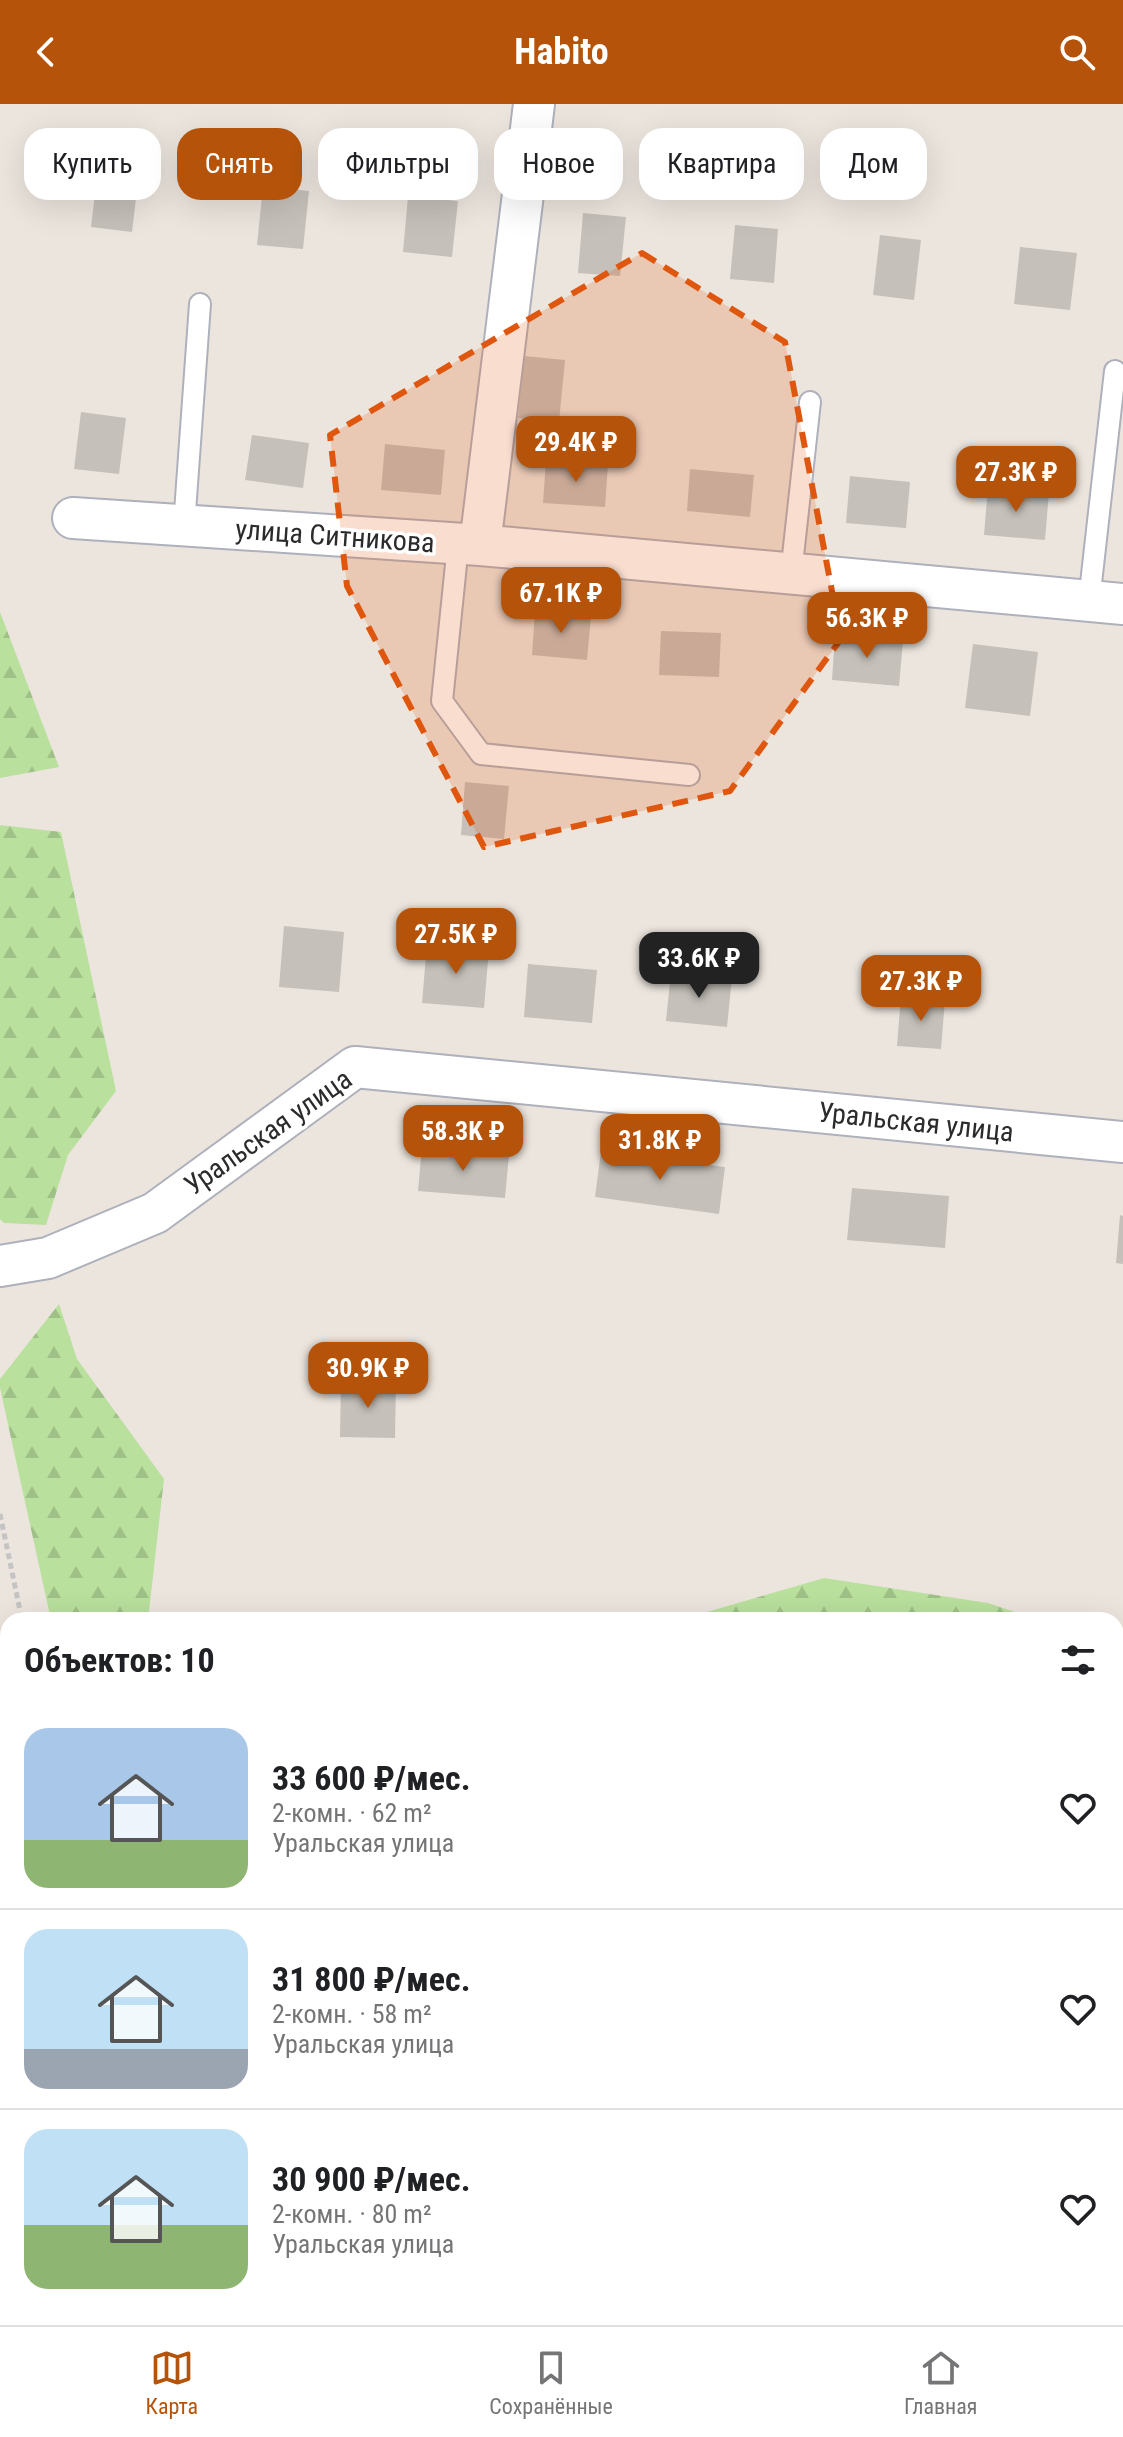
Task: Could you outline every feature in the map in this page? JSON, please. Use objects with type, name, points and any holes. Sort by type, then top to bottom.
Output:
[{"type":"street","points":[[469,545],[529,155],[534,104]]},
{"type":"street","name":"улица Ситникова","points":[[73,518],[469,545],[1106,603]]},
{"type":"street","name":"Уральская улица","points":[[0,1266],[48,1258],[155,1213],[355,1067],[1123,1142]]},
{"type":"lane","points":[[184,526],[200,304]]},
{"type":"lane","points":[[1106,603],[1115,371]]},
{"type":"lane","points":[[791,574],[810,402]]},
{"type":"lane","points":[[469,545],[442,701],[481,754],[689,775]]},
{"type":"path","points":[[0,1514],[20,1612]]},
{"type":"highlighted area","points":[[642,253],[785,342],[841,639],[730,791],[484,847],[347,586],[330,435]]},
{"type":"green space","points":[[0,612],[59,767],[0,778]]},
{"type":"green space","points":[[0,825],[61,832],[116,1091],[68,1155],[46,1225],[4,1223],[0,1219]]},
{"type":"green space","points":[[59,1304],[77,1359],[164,1479],[149,1612],[49,1612],[0,1379]]},
{"type":"green space","points":[[824,1578],[988,1603],[1015,1612],[707,1612]]},
{"type":"building","points":[[302,190],[309,191],[303,249],[257,245],[262,200],[302,200]]},
{"type":"building","points":[[94,200],[136,200],[132,232],[91,227]]},
{"type":"building","points":[[408,200],[458,201],[452,257],[403,252]]},
{"type":"building","points":[[583,213],[626,217],[620,276],[578,273]]},
{"type":"building","points":[[735,225],[778,229],[774,283],[730,279]]},
{"type":"building","points":[[880,235],[921,240],[914,300],[873,295]]},
{"type":"building","points":[[1020,247],[1077,253],[1070,310],[1014,304]]},
{"type":"building","points":[[524,356],[565,360],[559,422],[518,418]]},
{"type":"building","points":[[81,412],[126,418],[119,474],[74,469]]},
{"type":"building","points":[[252,435],[309,443],[303,488],[245,480]]},
{"type":"building","points":[[385,444],[445,450],[441,495],[381,490]]},
{"type":"building","points":[[546,460],[608,464],[605,507],[543,503]]},
{"type":"building","points":[[690,469],[754,475],[750,517],[687,511]]},
{"type":"building","points":[[850,476],[910,482],[906,528],[846,523]]},
{"type":"building","points":[[988,487],[1049,492],[1045,540],[984,535]]},
{"type":"building","points":[[535,611],[591,616],[587,660],[532,655]]},
{"type":"building","points":[[661,631],[721,633],[719,677],[659,675]]},
{"type":"building","points":[[835,635],[903,641],[899,686],[832,680]]},
{"type":"building","points":[[973,644],[1038,652],[1030,716],[965,708]]},
{"type":"building","points":[[465,782],[509,786],[504,839],[461,835]]},
{"type":"building","points":[[284,926],[344,932],[339,992],[279,987]]},
{"type":"building","points":[[427,944],[489,949],[484,1008],[422,1003]]},
{"type":"building","points":[[528,964],[597,970],[592,1023],[524,1017]]},
{"type":"building","points":[[671,972],[732,978],[727,1027],[666,1021]]},
{"type":"building","points":[[901,996],[945,1000],[941,1049],[897,1046]]},
{"type":"building","points":[[422,1147],[509,1155],[505,1198],[418,1191]]},
{"type":"building","points":[[601,1151],[725,1167],[719,1214],[595,1197]]},
{"type":"building","points":[[852,1188],[949,1196],[945,1248],[847,1240]]},
{"type":"building","points":[[1120,1215],[1123,1216],[1123,1264],[1116,1263]]},
{"type":"building","points":[[341,1381],[396,1382],[395,1438],[340,1437]]}]
